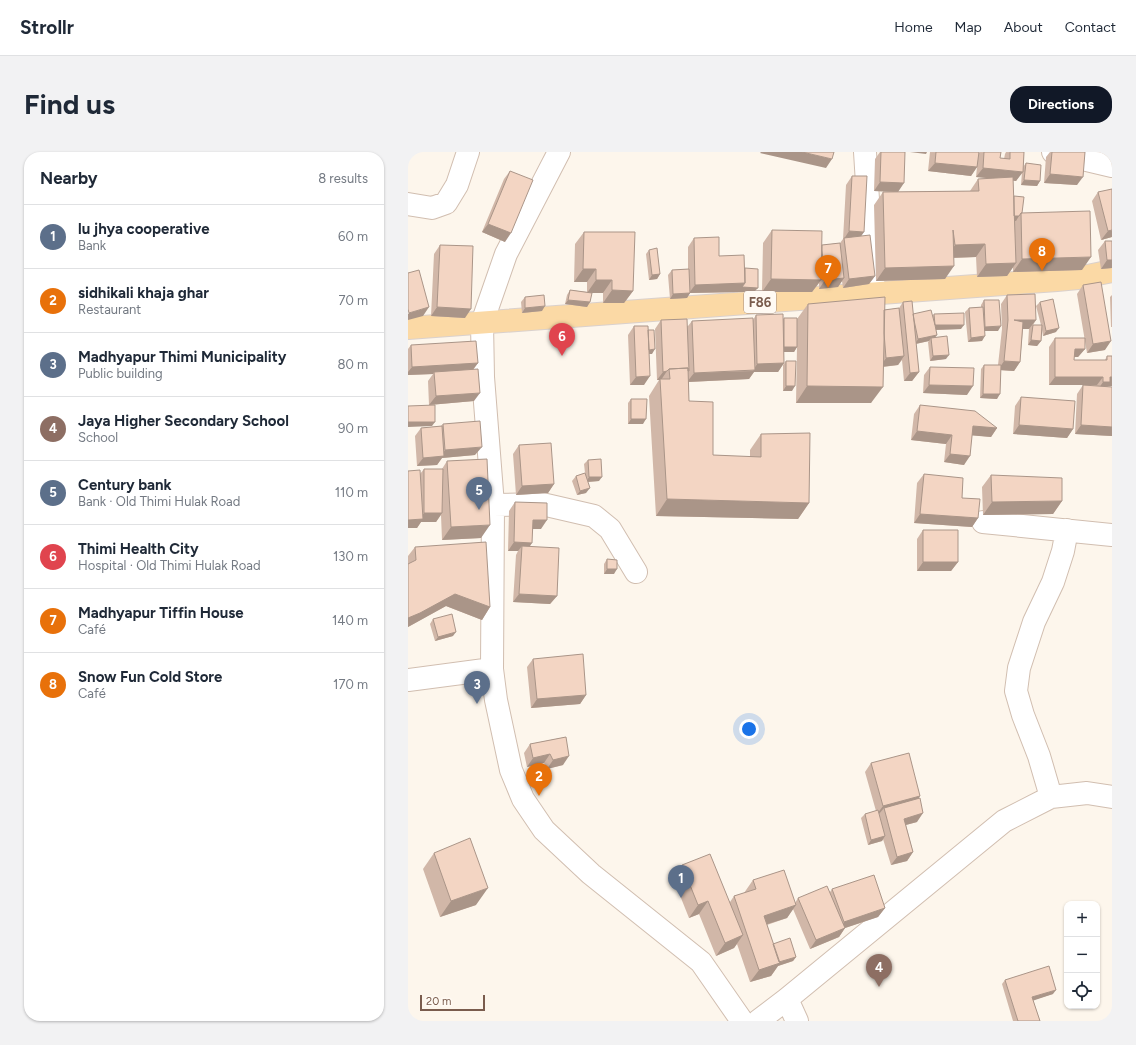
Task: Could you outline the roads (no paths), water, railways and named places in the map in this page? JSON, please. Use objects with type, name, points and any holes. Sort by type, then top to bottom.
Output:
[{"type":"main road","name":"F86","points":[[408,328],[1064,280],[1112,271]]},
{"type":"street","points":[[408,204],[432,208],[446,203],[457,185],[468,152]]},
{"type":"street","points":[[559,152],[506,254],[482,323],[483,378],[493,505],[492,669],[496,700],[510,770],[523,799],[544,830],[591,874],[701,962],[742,1021]]},
{"type":"street","points":[[865,152],[874,294]]},
{"type":"street","points":[[1053,152],[1112,166]]},
{"type":"street","points":[[468,467],[490,464]]},
{"type":"street","points":[[493,505],[542,504],[594,516],[610,529],[636,572]]},
{"type":"street","points":[[983,522],[1112,535]]},
{"type":"street","points":[[1051,797],[1039,756],[1023,715],[1016,691],[1019,668],[1034,622],[1053,582],[1063,551],[1067,530]]},
{"type":"street","points":[[408,680],[492,669]]},
{"type":"street","points":[[758,1021],[787,999],[1004,821],[1051,797],[1087,793],[1112,797]]},
{"type":"street","points":[[787,999],[797,1021]]},
{"type":"place","name":"Snow Fun Cold Store","points":[[1042,271]]},
{"type":"place","name":"Madhyapur Tiffin House","points":[[828,288]]},
{"type":"place","name":"Thimi Health City","points":[[562,356]]},
{"type":"place","name":"Century bank","points":[[479,510]]},
{"type":"place","name":"Madhyapur Thimi Municipality","points":[[477,704]]},
{"type":"place","name":"sidhikali khaja ghar","points":[[539,796]]},
{"type":"place","name":"lu jhya cooperative","points":[[681,898]]},
{"type":"place","name":"Jaya Higher Secondary School","points":[[879,987]]}]
